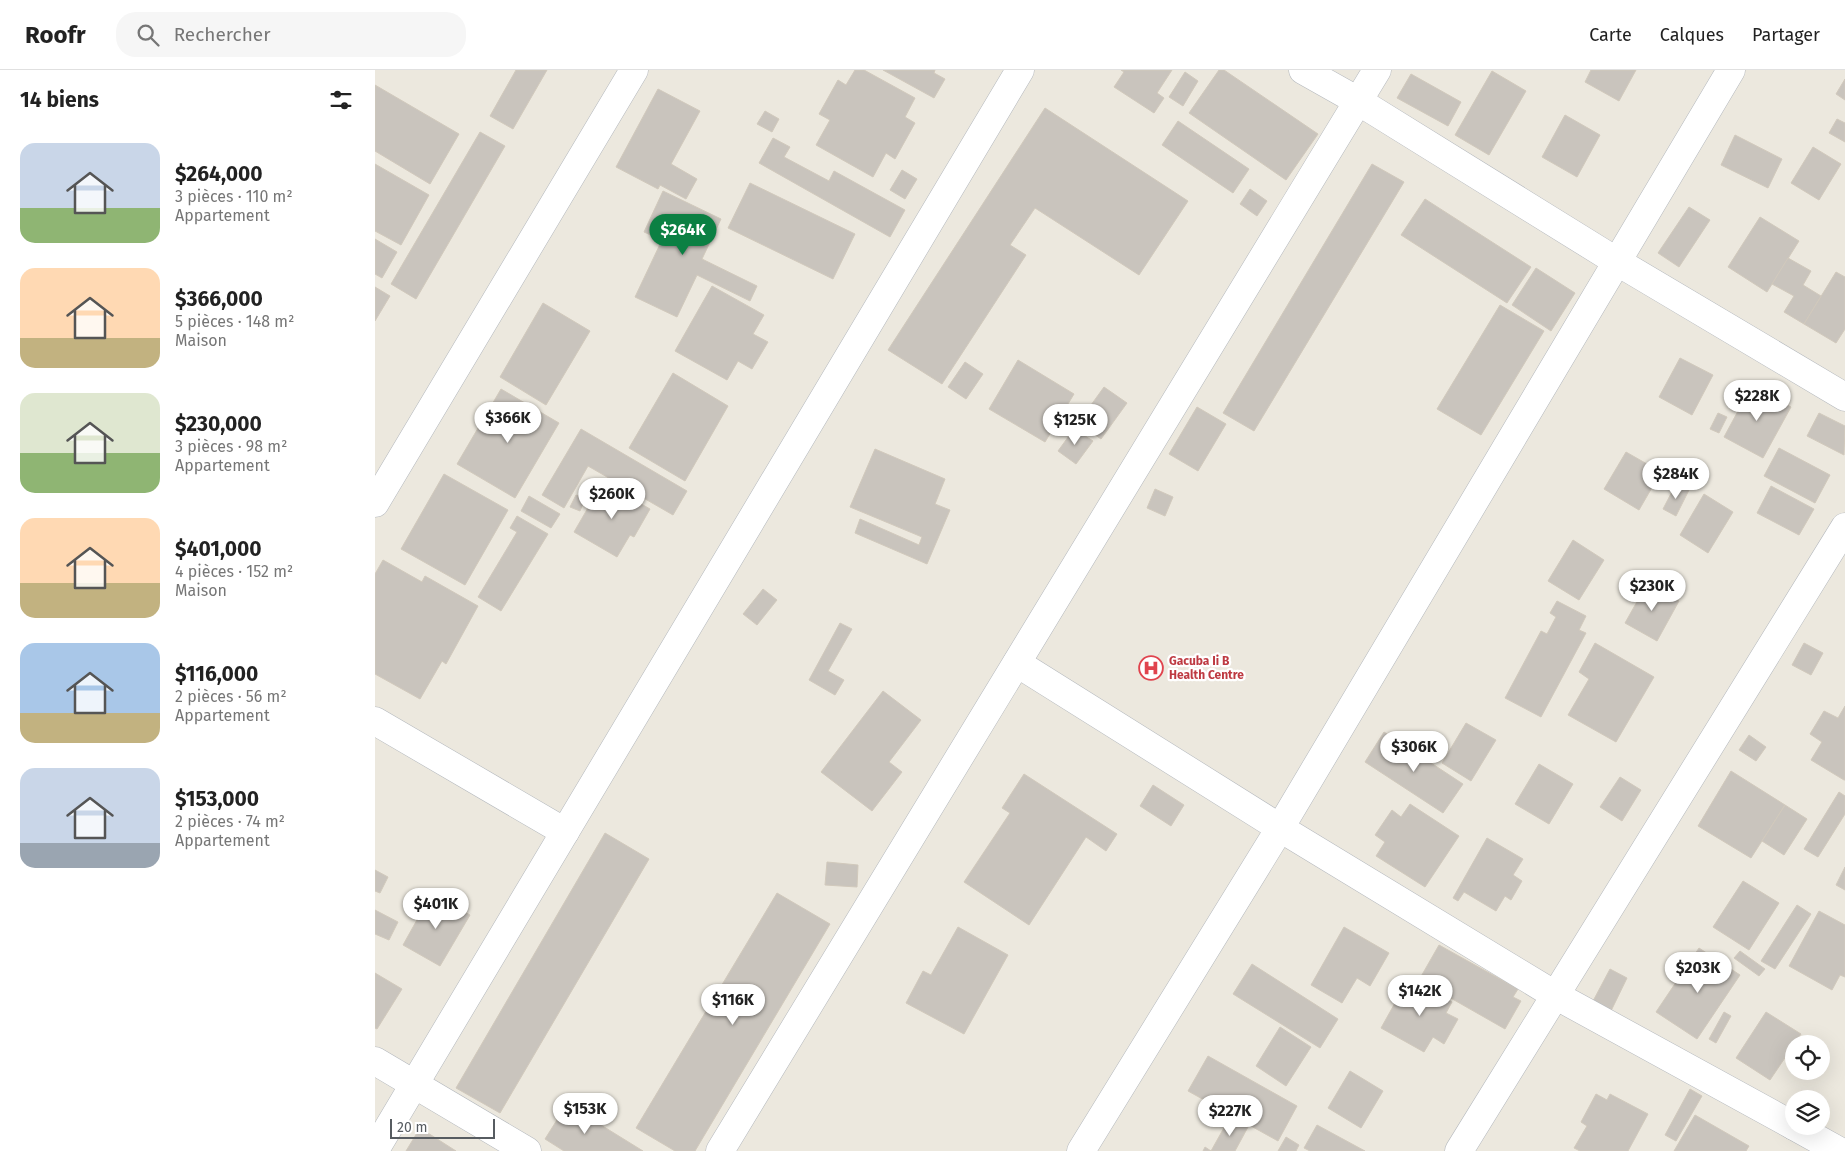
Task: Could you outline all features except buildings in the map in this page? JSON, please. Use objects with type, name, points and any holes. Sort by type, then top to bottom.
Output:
[{"type":"street","points":[[375,503],[634,70]]},
{"type":"street","points":[[375,1150],[1020,70]]},
{"type":"street","points":[[1303,70],[1358,101],[1616,261],[1845,397]]},
{"type":"street","points":[[720,1151],[1377,70]]},
{"type":"street","points":[[1081,1151],[1280,828],[1731,70]]},
{"type":"street","points":[[1459,1151],[1845,527]]},
{"type":"street","points":[[1017,663],[1280,828],[1555,995],[1785,1121]]},
{"type":"street","points":[[375,721],[565,832]]},
{"type":"street","points":[[375,1061],[527,1151]]},
{"type":"street","points":[[1811,1135],[1840,1151],[1845,1145]]},
{"type":"place","name":"Gacuba Ii B Health Centre","points":[[1151,668]]}]
